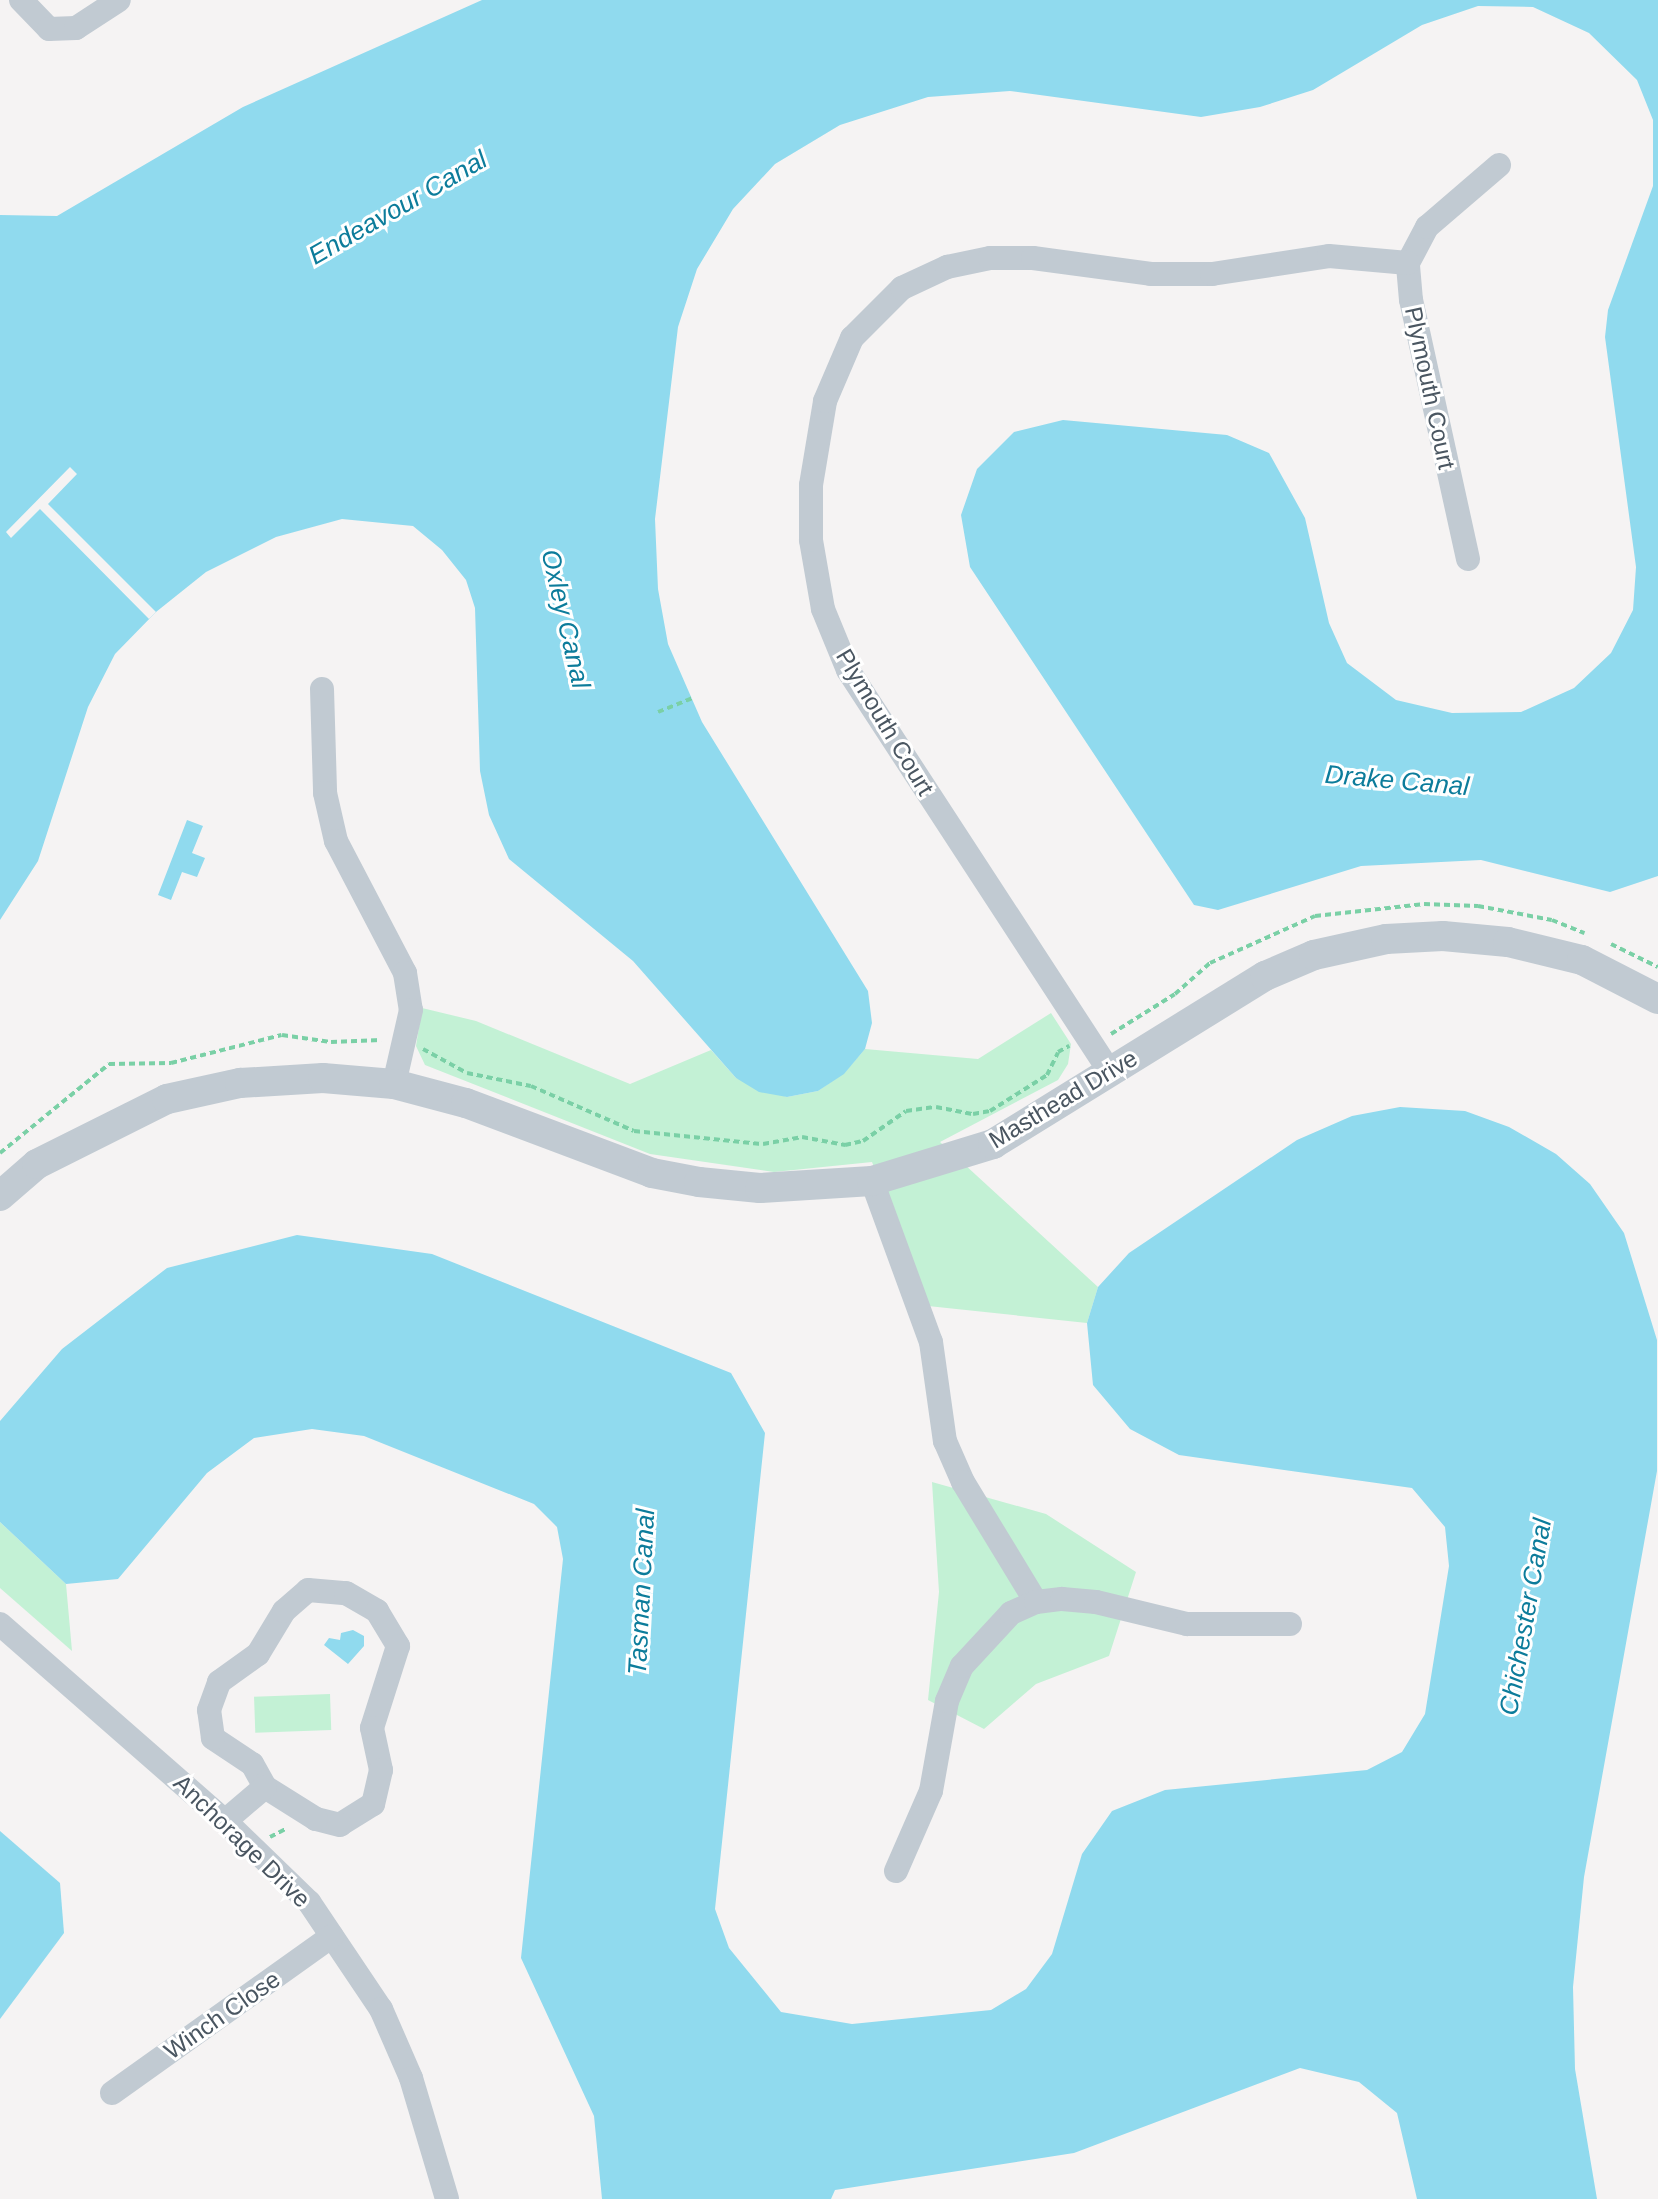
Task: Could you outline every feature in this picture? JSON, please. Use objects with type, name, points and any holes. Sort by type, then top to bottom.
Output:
[{"type":"street","points":[[21,0],[49,29],[76,28],[119,0]]},
{"type":"street","points":[[1408,263],[1427,227],[1499,165]]},
{"type":"street","name":"Plymouth Court","points":[[1110,1072],[848,670],[823,609],[811,540],[811,485],[825,401],[852,338],[902,288],[947,267],[990,258],[1033,258],[1151,274],[1212,274],[1329,256],[1408,263],[1411,300],[1468,559]]},
{"type":"street","points":[[322,689],[325,793],[336,841],[405,973],[411,1010],[394,1084]]},
{"type":"street","name":"Masthead Drive","points":[[0,1196],[37,1164],[167,1099],[240,1083],[323,1078],[394,1084],[466,1103],[652,1173],[699,1182],[760,1188],[872,1181],[993,1144],[1265,976],[1314,955],[1386,939],[1443,936],[1508,942],[1582,960],[1658,999]]},
{"type":"street","points":[[872,1181],[931,1342],[945,1441],[963,1482],[1036,1602]]},
{"type":"street","points":[[308,1590],[346,1593],[377,1611],[398,1646],[372,1728],[381,1770],[373,1804],[340,1825],[306,1812],[265,1787],[252,1764],[213,1738],[209,1710],[219,1682],[258,1654],[284,1611],[308,1590]]},
{"type":"street","points":[[896,1871],[931,1791],[947,1701],[962,1666],[1011,1613],[1036,1602],[1096,1602],[1187,1624],[1290,1624]]},
{"type":"street","name":"Anchorage Drive","points":[[0,1624],[225,1821],[309,1902],[381,2009],[405,2064],[447,2199]]},
{"type":"street","points":[[225,1821],[265,1787]]},
{"type":"street","name":"Winch Close","points":[[112,2093],[332,1936]]},
{"type":"path","points":[[658,712],[692,698]]},
{"type":"path","points":[[0,1153],[109,1064],[171,1063],[282,1035],[331,1042],[404,1039],[467,1073],[531,1086],[634,1131],[763,1144],[802,1137],[845,1145],[863,1141],[906,1111],[936,1107],[973,1114],[990,1111],[1047,1075],[1058,1052],[1086,1036],[1115,1034],[1210,963],[1315,916],[1394,906],[1478,906],[1552,920],[1594,937]]},
{"type":"path","points":[[1608,943],[1658,967]]},
{"type":"path","points":[[256,1849],[277,1830],[301,1833],[306,1812]]},
{"type":"green space","points":[[422,1008],[476,1021],[630,1084],[711,1050],[736,1078],[787,1097],[818,1091],[844,1073],[865,1049],[978,1059],[1051,1013],[1071,1044],[1068,1064],[1058,1080],[940,1142],[1098,1287],[1087,1323],[928,1306],[872,1162],[774,1172],[650,1154],[425,1065],[416,1046]]},
{"type":"green space","points":[[932,1482],[1046,1514],[1136,1572],[1109,1656],[1036,1684],[984,1729],[928,1700],[939,1592]]},
{"type":"green space","points":[[0,1522],[66,1584],[72,1651],[0,1588]]},
{"type":"green space","points":[[330,1694],[331,1730],[255,1733],[254,1697]]},
{"type":"water","points":[[482,0],[1658,0],[1658,876],[1610,892],[1481,860],[1361,866],[1218,910],[1194,905],[970,567],[961,515],[977,469],[1014,432],[1063,420],[1227,435],[1269,453],[1305,518],[1329,623],[1347,663],[1396,700],[1452,713],[1521,712],[1574,688],[1611,653],[1633,610],[1636,567],[1605,337],[1608,310],[1653,186],[1653,120],[1637,80],[1589,33],[1533,7],[1478,6],[1422,25],[1313,90],[1260,107],[1201,117],[1010,91],[928,97],[840,125],[775,164],[733,209],[697,269],[678,327],[655,519],[658,589],[668,644],[702,722],[868,991],[872,1023],[865,1049],[844,1074],[818,1091],[787,1097],[759,1092],[736,1078],[633,961],[509,859],[489,815],[480,771],[475,608],[466,580],[442,550],[413,526],[342,519],[276,537],[206,572],[156,612],[115,654],[88,707],[38,861],[0,920],[0,215],[57,216],[243,107]]},
{"type":"water","points":[[187,820],[203,826],[192,853],[205,858],[197,877],[182,872],[171,900],[158,895]]},
{"type":"water","points":[[1400,1107],[1465,1111],[1509,1127],[1556,1154],[1590,1184],[1624,1233],[1657,1340],[1657,1471],[1584,1877],[1573,1987],[1575,2069],[1597,2199],[1417,2199],[1397,2113],[1359,2082],[1300,2068],[1074,2153],[835,2190],[831,2199],[602,2199],[594,2116],[521,1958],[563,1559],[557,1527],[534,1504],[364,1436],[312,1429],[254,1438],[207,1473],[118,1579],[66,1584],[0,1522],[0,1421],[62,1349],[167,1268],[297,1235],[432,1254],[731,1373],[765,1433],[715,1909],[729,1948],[781,2012],[852,2024],[991,2010],[1026,1989],[1052,1954],[1082,1854],[1112,1811],[1165,1790],[1367,1770],[1402,1752],[1425,1714],[1449,1566],[1445,1527],[1412,1488],[1179,1455],[1130,1429],[1093,1385],[1087,1323],[1098,1287],[1129,1253],[1297,1140],[1352,1116]]},
{"type":"water","points":[[353,1630],[364,1636],[364,1646],[348,1664],[324,1645],[329,1638],[340,1640],[341,1633]]},
{"type":"water","points":[[0,1831],[60,1883],[64,1933],[0,2019]]},
{"type":"pier","points":[[70,467],[77,474],[48,504],[156,612],[149,619],[40,509],[11,538],[6,532]]},
{"type":"water label","name":"Endeavour Canal","points":[[398,208]]},
{"type":"water label","name":"Oxley Canal","points":[[565,619]]},
{"type":"water label","name":"Drake Canal","points":[[1397,781]]},
{"type":"water label","name":"Tasman Canal","points":[[642,1592]]},
{"type":"water label","name":"Chichester Canal","points":[[1526,1617]]}]
